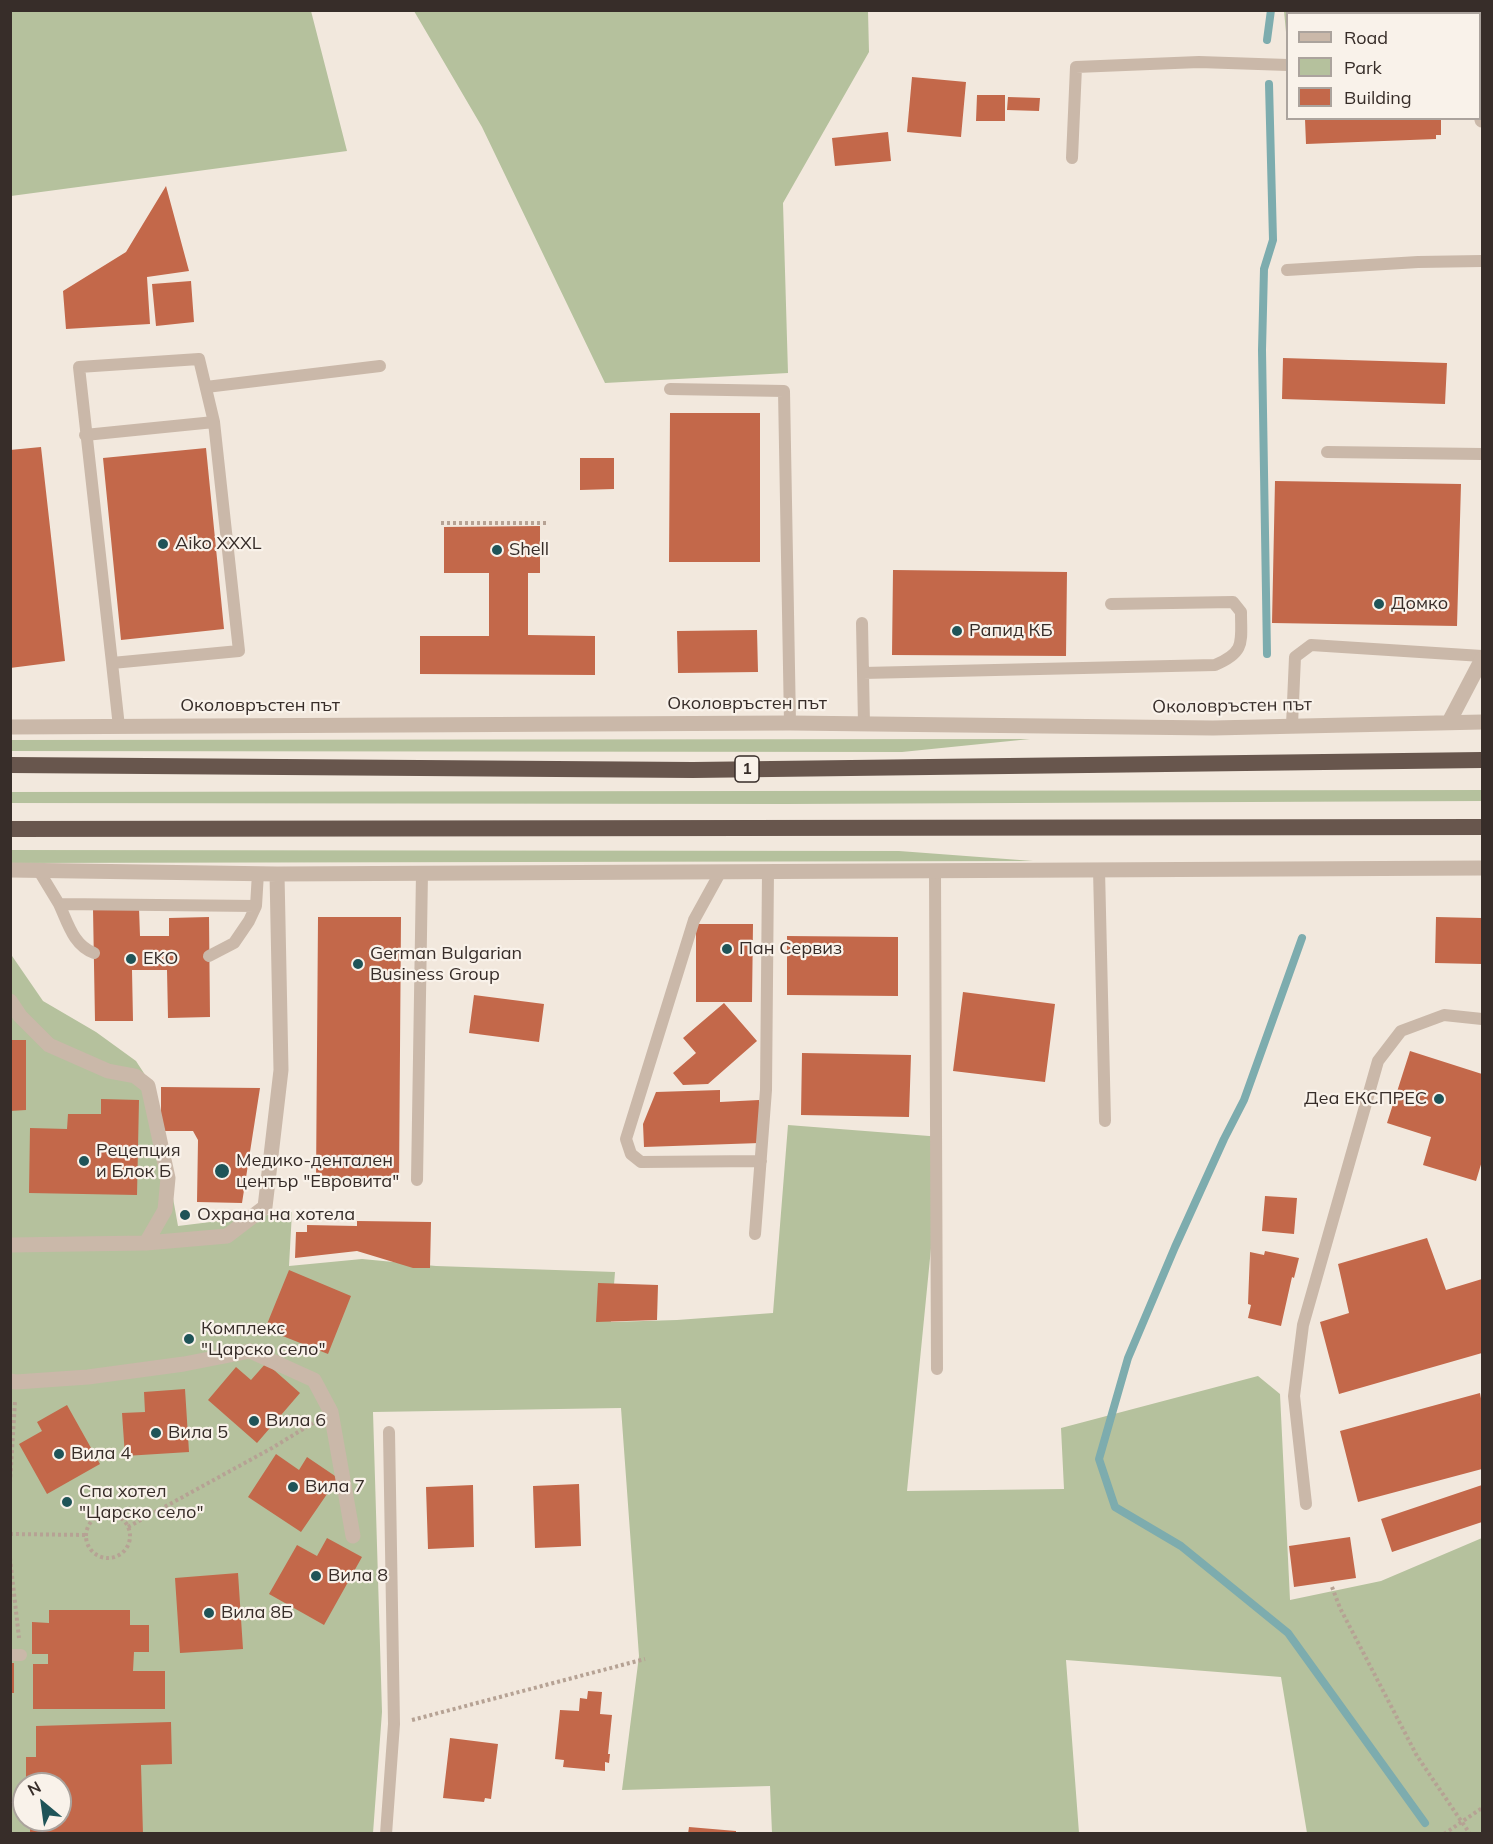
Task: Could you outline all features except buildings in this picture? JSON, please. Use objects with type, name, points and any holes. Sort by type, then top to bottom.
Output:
[{"type":"highway","name":"1","points":[[10,765],[693,770],[1482,760]]},
{"type":"highway","points":[[10,829],[1482,827]]},
{"type":"street","points":[[1449,722],[1482,658]]},
{"type":"street","name":"Околовръстен път","points":[[10,727],[790,723],[1213,728],[1482,722]]},
{"type":"street","points":[[10,870],[277,874],[1482,868]]},
{"type":"street","points":[[10,1245],[146,1243],[227,1236],[265,1207],[281,1070],[277,874]]},
{"type":"street","points":[[10,1001],[20,1016],[49,1045],[108,1071],[135,1076],[148,1086],[168,1178],[165,1210],[146,1243]]},
{"type":"street","points":[[13,1382],[88,1377],[184,1364],[250,1351],[314,1380],[331,1412],[353,1536]]},
{"type":"lane","points":[[1072,158],[1076,67],[1199,62],[1286,64]]},
{"type":"lane","points":[[1287,270],[1418,262],[1482,261]]},
{"type":"lane","points":[[112,663],[239,651],[214,422],[199,359],[79,366],[119,727]]},
{"type":"lane","points":[[206,387],[380,366]]},
{"type":"lane","points":[[670,389],[784,391],[790,723]]},
{"type":"lane","points":[[85,435],[214,422]]},
{"type":"lane","points":[[1327,452],[1482,454]]},
{"type":"lane","points":[[863,673],[1215,665],[1233,658],[1241,643],[1241,612],[1233,602],[1111,604]]},
{"type":"lane","points":[[862,623],[864,724]]},
{"type":"lane","points":[[1292,725],[1295,657],[1311,645],[1482,658]]},
{"type":"lane","points":[[1099,870],[1106,1121]]},
{"type":"lane","points":[[39,871],[59,904],[74,937],[83,949],[94,954]]},
{"type":"lane","points":[[755,1234],[766,1090],[768,871]]},
{"type":"lane","points":[[721,872],[694,920],[626,1138],[631,1154],[641,1162],[761,1161]]},
{"type":"lane","points":[[935,872],[937,1369]]},
{"type":"lane","points":[[209,956],[234,943],[249,921],[256,906],[258,873]]},
{"type":"lane","points":[[417,1180],[422,873]]},
{"type":"lane","points":[[59,904],[256,906]]},
{"type":"lane","points":[[1306,1504],[1294,1396],[1303,1325],[1378,1061],[1401,1031],[1443,1015],[1482,1018]]},
{"type":"lane","points":[[386,1833],[394,1724],[389,1432]]},
{"type":"path","points":[[441,523],[548,523]]},
{"type":"path","points":[[10,1483],[13,1382]]},
{"type":"path","points":[[128,1527],[272,1448],[331,1412]]},
{"type":"path","points":[[105,1514],[118,1516],[124,1521],[130,1536],[125,1550],[114,1557],[106,1558],[92,1551],[86,1535],[91,1521],[105,1514]]},
{"type":"path","points":[[10,1534],[86,1535]]},
{"type":"path","points":[[10,1558],[16,1655]]},
{"type":"path","points":[[1332,1587],[1340,1608],[1417,1756],[1470,1833]]},
{"type":"path","points":[[394,1724],[645,1659]]},
{"type":"path","points":[[1444,1833],[1482,1808]]},
{"type":"green space","points":[[1482,10],[1482,20],[1481,12],[1286,12],[1286,32],[1284,11]]},
{"type":"green space","points":[[10,11],[311,11],[347,151],[11,196]]},
{"type":"green space","points":[[414,11],[868,11],[869,52],[783,203],[788,373],[605,383],[482,127]]},
{"type":"green space","points":[[1030,739],[902,752],[10,751],[11,740]]},
{"type":"green space","points":[[1482,790],[1482,801],[786,804],[10,803],[11,792]]},
{"type":"green space","points":[[10,850],[899,851],[1033,861],[11,863]]},
{"type":"green space","points":[[10,953],[43,1001],[96,1032],[136,1061],[153,1087],[178,1226],[292,1212],[289,1266],[362,1259],[436,1266],[615,1272],[611,1322],[773,1313],[788,1125],[942,1137],[907,1491],[1064,1489],[1061,1428],[1258,1376],[1280,1394],[1290,1600],[1381,1581],[1482,1538],[1482,1833],[1307,1833],[1281,1677],[1066,1660],[1079,1833],[772,1833],[770,1786],[622,1790],[639,1656],[621,1408],[373,1412],[382,1712],[373,1833],[11,1833]]},
{"type":"waterway","points":[[1267,40],[1271,10]]},
{"type":"waterway","points":[[1267,654],[1262,350],[1264,269],[1273,240],[1269,84]]},
{"type":"waterway","points":[[1302,938],[1244,1100],[1175,1247],[1128,1358],[1099,1459],[1115,1507],[1181,1546],[1288,1633],[1425,1823]]},
{"type":"place","name":"Aiko XXXL","points":[[163,544]]},
{"type":"place","name":"Shell","points":[[497,550]]},
{"type":"place","name":"Домко","points":[[1379,604]]},
{"type":"place","name":"Рапид КБ","points":[[957,631]]},
{"type":"place","name":"Пан Сервиз","points":[[727,949]]},
{"type":"place","name":"EKO","points":[[131,959]]},
{"type":"place","name":"German Bulgarian Business Group","points":[[358,964]]},
{"type":"place","name":"Деа ЕКСПРЕС","points":[[1439,1099]]},
{"type":"place","name":"Рецепция и Блок Б","points":[[84,1161]]},
{"type":"place","name":"Медико-дентален център \"Евровита\"","points":[[222,1171]]},
{"type":"place","name":"Охрана на хотела","points":[[185,1215]]},
{"type":"place","name":"Комплекс \"Царско село\"","points":[[189,1339]]},
{"type":"place","name":"Вила 6","points":[[254,1421]]},
{"type":"place","name":"Вила 5","points":[[156,1433]]},
{"type":"place","name":"Вила 4","points":[[59,1454]]},
{"type":"place","name":"Вила 7","points":[[293,1487]]},
{"type":"place","name":"Спа хотел \"Царско село\"","points":[[67,1502]]},
{"type":"place","name":"Вила 8","points":[[316,1576]]},
{"type":"place","name":"Вила 8Б","points":[[209,1613]]}]
